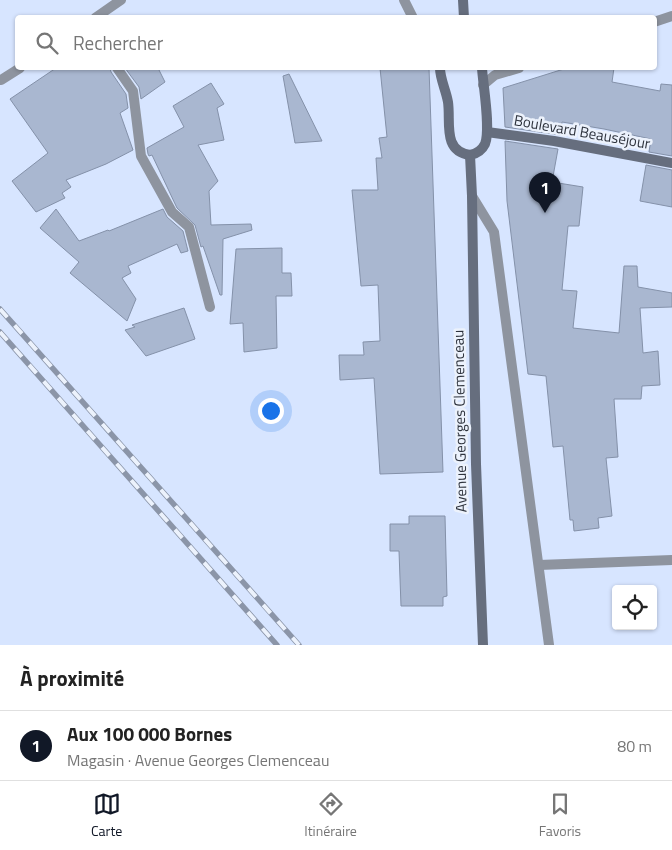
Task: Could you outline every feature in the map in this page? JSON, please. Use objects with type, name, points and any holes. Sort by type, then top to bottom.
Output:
[{"type":"main road","points":[[463,0],[464,15]]},
{"type":"main road","points":[[440,70],[448,103],[449,137],[457,150],[470,155],[480,151],[484,146],[487,132],[482,70]]},
{"type":"main road","name":"Boulevard Beauséjour","points":[[487,132],[554,141],[672,163]]},
{"type":"main road","name":"Avenue Georges Clemenceau","points":[[470,155],[476,464],[482,645]]},
{"type":"street","points":[[98,15],[109,3],[121,0]]},
{"type":"street","points":[[404,0],[412,15]]},
{"type":"street","points":[[657,21],[672,16]]},
{"type":"street","points":[[1,80],[17,70]]},
{"type":"street","points":[[118,70],[133,91],[141,156],[172,212],[189,227],[210,307]]},
{"type":"street","points":[[483,85],[495,75],[512,70]]},
{"type":"street","name":"Avenue Georges Clemenceau","points":[[472,196],[494,232],[549,645]]},
{"type":"street","points":[[539,565],[672,560]]},
{"type":"building","points":[[53,70],[110,70],[126,94],[128,108],[120,113],[133,150],[106,164],[66,180],[71,187],[62,193],[65,198],[36,212],[12,181],[48,153],[10,99]]},
{"type":"building","points":[[126,70],[159,70],[165,82],[141,99],[139,87]]},
{"type":"building","points":[[380,70],[429,70],[443,472],[380,474],[374,378],[340,380],[339,355],[364,355],[363,342],[380,341],[378,285],[361,286],[352,190],[378,190],[376,158],[382,158],[379,138],[387,137]]},
{"type":"building","points":[[561,70],[614,70],[612,82],[660,91],[661,84],[672,85],[672,156],[649,152],[651,139],[604,129],[562,122],[560,135],[505,127],[503,88]]},
{"type":"building","points":[[289,74],[322,141],[295,143],[283,76]]},
{"type":"building","points":[[211,83],[224,104],[217,108],[224,140],[198,145],[218,181],[209,191],[211,225],[251,224],[252,230],[223,239],[222,295],[220,295],[203,246],[201,247],[195,225],[177,208],[152,155],[149,156],[148,154],[147,148],[184,127],[173,106]]},
{"type":"building","points":[[505,141],[558,149],[552,182],[583,187],[579,226],[568,226],[562,290],[577,291],[573,328],[619,333],[624,266],[637,266],[638,287],[672,293],[672,307],[640,308],[643,353],[658,351],[660,385],[642,386],[641,399],[614,399],[618,457],[606,458],[612,516],[598,518],[599,528],[574,531],[573,520],[570,520],[563,446],[553,447],[546,376],[528,374],[507,201]]},
{"type":"building","points":[[646,165],[672,170],[672,207],[640,201]]},
{"type":"building","points":[[56,209],[79,241],[163,209],[167,217],[183,231],[188,251],[181,253],[177,244],[128,266],[131,273],[122,278],[136,299],[127,321],[70,273],[79,262],[40,228]]},
{"type":"building","points":[[282,248],[282,273],[291,273],[292,296],[276,296],[277,348],[244,352],[243,323],[230,324],[236,249]]},
{"type":"building","points":[[184,308],[195,339],[146,356],[125,330],[135,327],[132,325]]},
{"type":"building","points":[[409,516],[445,516],[447,596],[443,597],[443,606],[401,606],[399,551],[390,551],[390,524],[409,524]]},
{"type":"railway","points":[[0,309],[299,645]]},
{"type":"railway","points":[[0,332],[277,645]]},
{"type":"place","name":"Aux 100 000 Bornes","points":[[545,213]]}]
